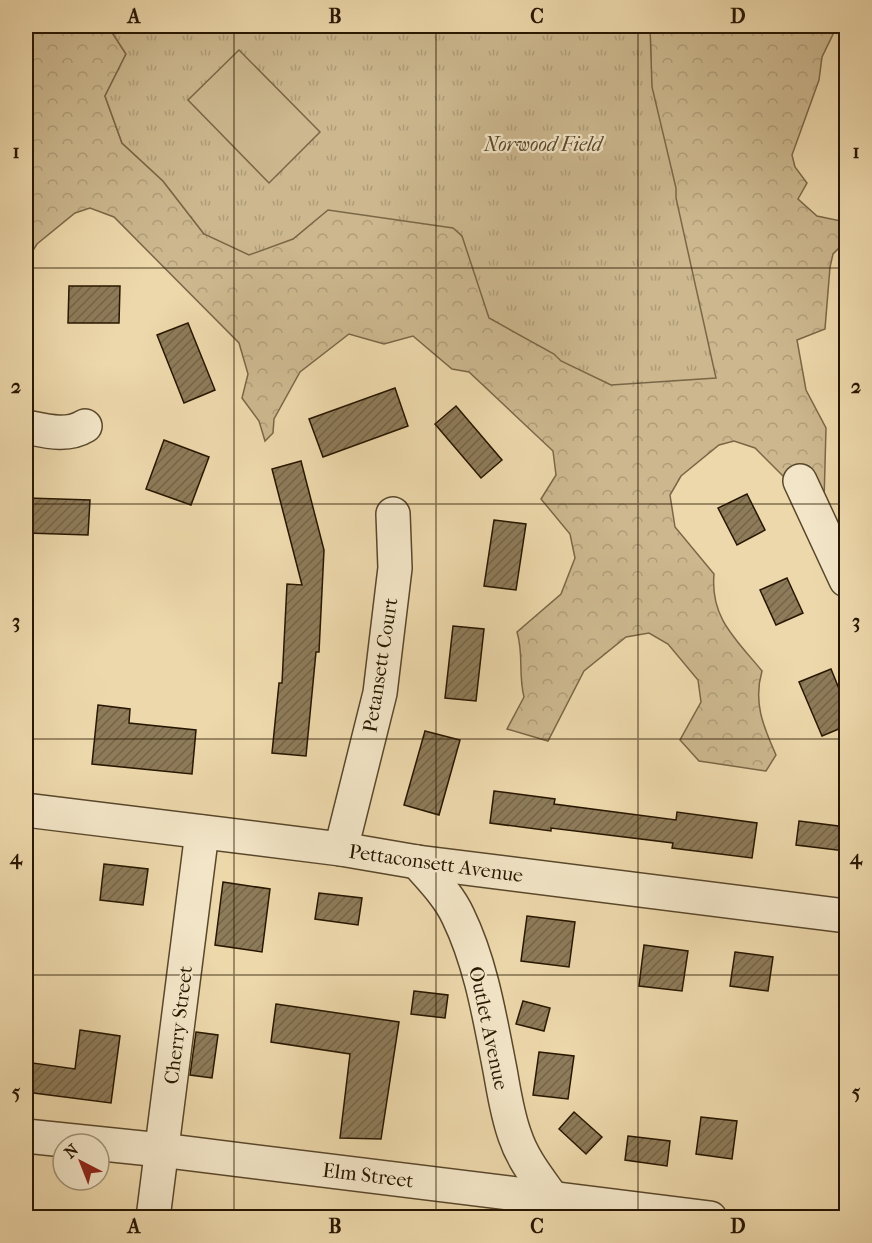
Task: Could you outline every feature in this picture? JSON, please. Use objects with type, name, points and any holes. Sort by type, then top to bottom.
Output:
[{"type":"street","points":[[26,427],[55,433],[77,431],[86,426]]},
{"type":"street","points":[[800,481],[846,580]]},
{"type":"street","name":"Petansett Court","points":[[341,849],[380,693],[395,568],[393,514]]},
{"type":"street","name":"Pettaconsett Avenue","points":[[26,810],[846,916]]},
{"type":"street","name":"Cherry Street","points":[[153,1218],[202,832]]},
{"type":"street","name":"Outlet Avenue","points":[[417,862],[440,887],[459,916],[485,998],[506,1108],[515,1138],[524,1159],[552,1198]]},
{"type":"street","name":"Elm Street","points":[[26,1136],[161,1150],[710,1218]]},
{"type":"green space","points":[[26,26],[108,26],[126,54],[105,96],[122,143],[163,181],[204,234],[293,239],[355,186],[412,205],[456,229],[494,274],[652,111],[650,26],[837,26],[822,57],[819,80],[792,155],[795,167],[807,183],[798,199],[817,216],[846,222],[846,241],[833,254],[830,267],[825,329],[797,340],[806,390],[826,428],[824,502],[811,504],[755,448],[734,441],[719,445],[681,476],[670,495],[675,527],[714,574],[716,603],[721,616],[734,638],[762,671],[759,682],[759,704],[763,724],[776,755],[766,771],[699,761],[680,740],[701,702],[698,680],[668,644],[649,633],[626,637],[584,671],[548,741],[507,729],[524,697],[517,632],[561,594],[575,558],[570,534],[541,499],[556,475],[553,451],[469,372],[452,369],[413,336],[384,344],[349,334],[300,372],[274,419],[273,433],[265,441],[259,421],[242,398],[248,374],[239,343],[114,217],[90,208],[75,213],[37,244],[26,258]]},
{"type":"green space","name":"Norwood Field","points":[[108,26],[650,26],[652,87],[716,378],[611,385],[561,361],[554,354],[489,318],[462,236],[453,228],[328,210],[293,239],[249,255],[204,234],[163,181],[122,143],[105,96],[126,54]]},
{"type":"green space","points":[[239,50],[320,132],[269,183],[188,100]]},
{"type":"building","points":[[69,286],[120,286],[119,323],[68,323]]},
{"type":"building","points":[[188,323],[215,390],[184,403],[157,335]]},
{"type":"building","points":[[395,388],[408,426],[323,457],[309,419]]},
{"type":"building","points":[[456,406],[502,460],[481,478],[435,424]]},
{"type":"building","points":[[164,440],[209,457],[191,505],[146,489]]},
{"type":"building","points":[[301,461],[324,550],[319,652],[316,652],[306,756],[272,753],[279,683],[282,683],[287,584],[302,585],[272,469]]},
{"type":"building","points":[[747,494],[765,530],[737,545],[718,508]]},
{"type":"building","points":[[28,498],[90,500],[88,535],[27,533]]},
{"type":"building","points":[[494,520],[526,524],[516,590],[484,586]]},
{"type":"building","points":[[787,578],[803,613],[776,625],[760,590]]},
{"type":"building","points":[[453,626],[484,629],[476,701],[445,698]]},
{"type":"building","points":[[831,669],[846,706],[846,726],[822,736],[799,682]]},
{"type":"building","points":[[98,705],[130,709],[129,723],[196,730],[192,774],[92,764]]},
{"type":"building","points":[[425,731],[460,740],[439,815],[404,805]]},
{"type":"building","points":[[494,791],[555,799],[554,804],[676,820],[677,812],[757,823],[752,858],[672,848],[673,843],[490,823]]},
{"type":"building","points":[[799,821],[846,827],[845,851],[796,845]]},
{"type":"building","points":[[104,864],[148,869],[143,905],[100,900]]},
{"type":"building","points":[[223,882],[270,889],[262,952],[215,945]]},
{"type":"building","points":[[319,893],[362,898],[358,925],[315,919]]},
{"type":"building","points":[[527,916],[575,922],[569,967],[521,961]]},
{"type":"building","points":[[644,945],[688,951],[682,991],[639,986]]},
{"type":"building","points":[[735,952],[773,957],[768,991],[730,986]]},
{"type":"building","points":[[414,991],[448,995],[445,1018],[411,1014]]},
{"type":"building","points":[[523,1001],[550,1008],[544,1031],[516,1024]]},
{"type":"building","points":[[276,1004],[399,1022],[381,1139],[340,1138],[350,1054],[271,1042]]},
{"type":"building","points":[[80,1030],[120,1036],[111,1103],[26,1092],[26,1062],[75,1069]]},
{"type":"building","points":[[196,1032],[218,1035],[212,1078],[190,1075]]},
{"type":"building","points":[[539,1052],[574,1056],[568,1099],[533,1095]]},
{"type":"building","points":[[574,1112],[602,1137],[586,1154],[559,1129]]},
{"type":"building","points":[[701,1117],[737,1121],[732,1159],[696,1154]]},
{"type":"building","points":[[628,1136],[670,1141],[667,1166],[625,1160]]}]
